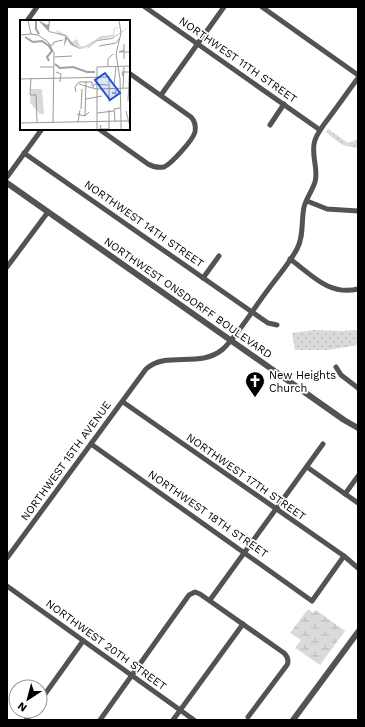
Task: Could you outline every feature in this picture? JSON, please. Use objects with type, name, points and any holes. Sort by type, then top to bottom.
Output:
[{"type":"street","points":[[28,20],[37,7]]},
{"type":"street","name":"NORTHWEST 11TH STREET","points":[[145,7],[320,130]]},
{"type":"street","points":[[161,95],[224,7]]},
{"type":"street","points":[[262,7],[358,75]]},
{"type":"street","points":[[99,130],[148,164],[159,167],[170,163],[191,140],[195,132],[195,124],[193,119],[130,74]]},
{"type":"street","points":[[320,130],[358,78]]},
{"type":"street","points":[[270,125],[284,104]]},
{"type":"street","points":[[7,177],[41,130]]},
{"type":"street","name":"NORTHWEST 15TH AVENUE","points":[[7,558],[123,402],[141,375],[151,364],[166,360],[196,360],[213,356],[224,348],[252,312],[297,249],[300,241],[302,235],[302,219],[307,201],[315,183],[316,170],[313,147],[320,130]]},
{"type":"street","name":"NORTHWEST 14TH STREET","points":[[24,152],[268,323],[277,325]]},
{"type":"street","name":"NORTHWEST ONSDORFF BOULEVARD","points":[[7,183],[344,420],[358,428]]},
{"type":"street","points":[[307,201],[327,209],[358,210]]},
{"type":"street","points":[[7,267],[48,212]]},
{"type":"street","points":[[203,278],[219,256]]},
{"type":"street","points":[[290,259],[329,287],[340,291],[358,289]]},
{"type":"street","points":[[336,367],[341,375],[358,388]]},
{"type":"street","name":"NORTHWEST 17TH STREET","points":[[123,402],[344,556],[358,568]]},
{"type":"street","name":"NORTHWEST 18TH STREET","points":[[91,444],[312,601],[344,556]]},
{"type":"street","points":[[210,600],[324,444]]},
{"type":"street","points":[[307,467],[358,503]]},
{"type":"street","points":[[345,494],[358,476]]},
{"type":"street","name":"NORTHWEST 20TH STREET","points":[[7,586],[194,720]]},
{"type":"street","points":[[100,720],[189,595],[194,592],[199,593],[210,600],[284,653],[288,659],[286,666],[248,717]]},
{"type":"street","points":[[173,720],[243,624]]},
{"type":"street","points":[[294,720],[358,632]]},
{"type":"street","points":[[48,690],[83,641]]},
{"type":"green space","points":[[328,129],[348,143],[358,139],[358,148],[340,143],[326,132]]},
{"type":"green space","points":[[314,330],[358,330],[358,345],[328,350],[295,350],[292,333]]},
{"type":"green space","points":[[308,609],[313,613],[316,610],[345,631],[320,665],[295,648],[301,640],[290,633]]},
{"type":"place","name":"New Heights Church","points":[[255,398]]}]
